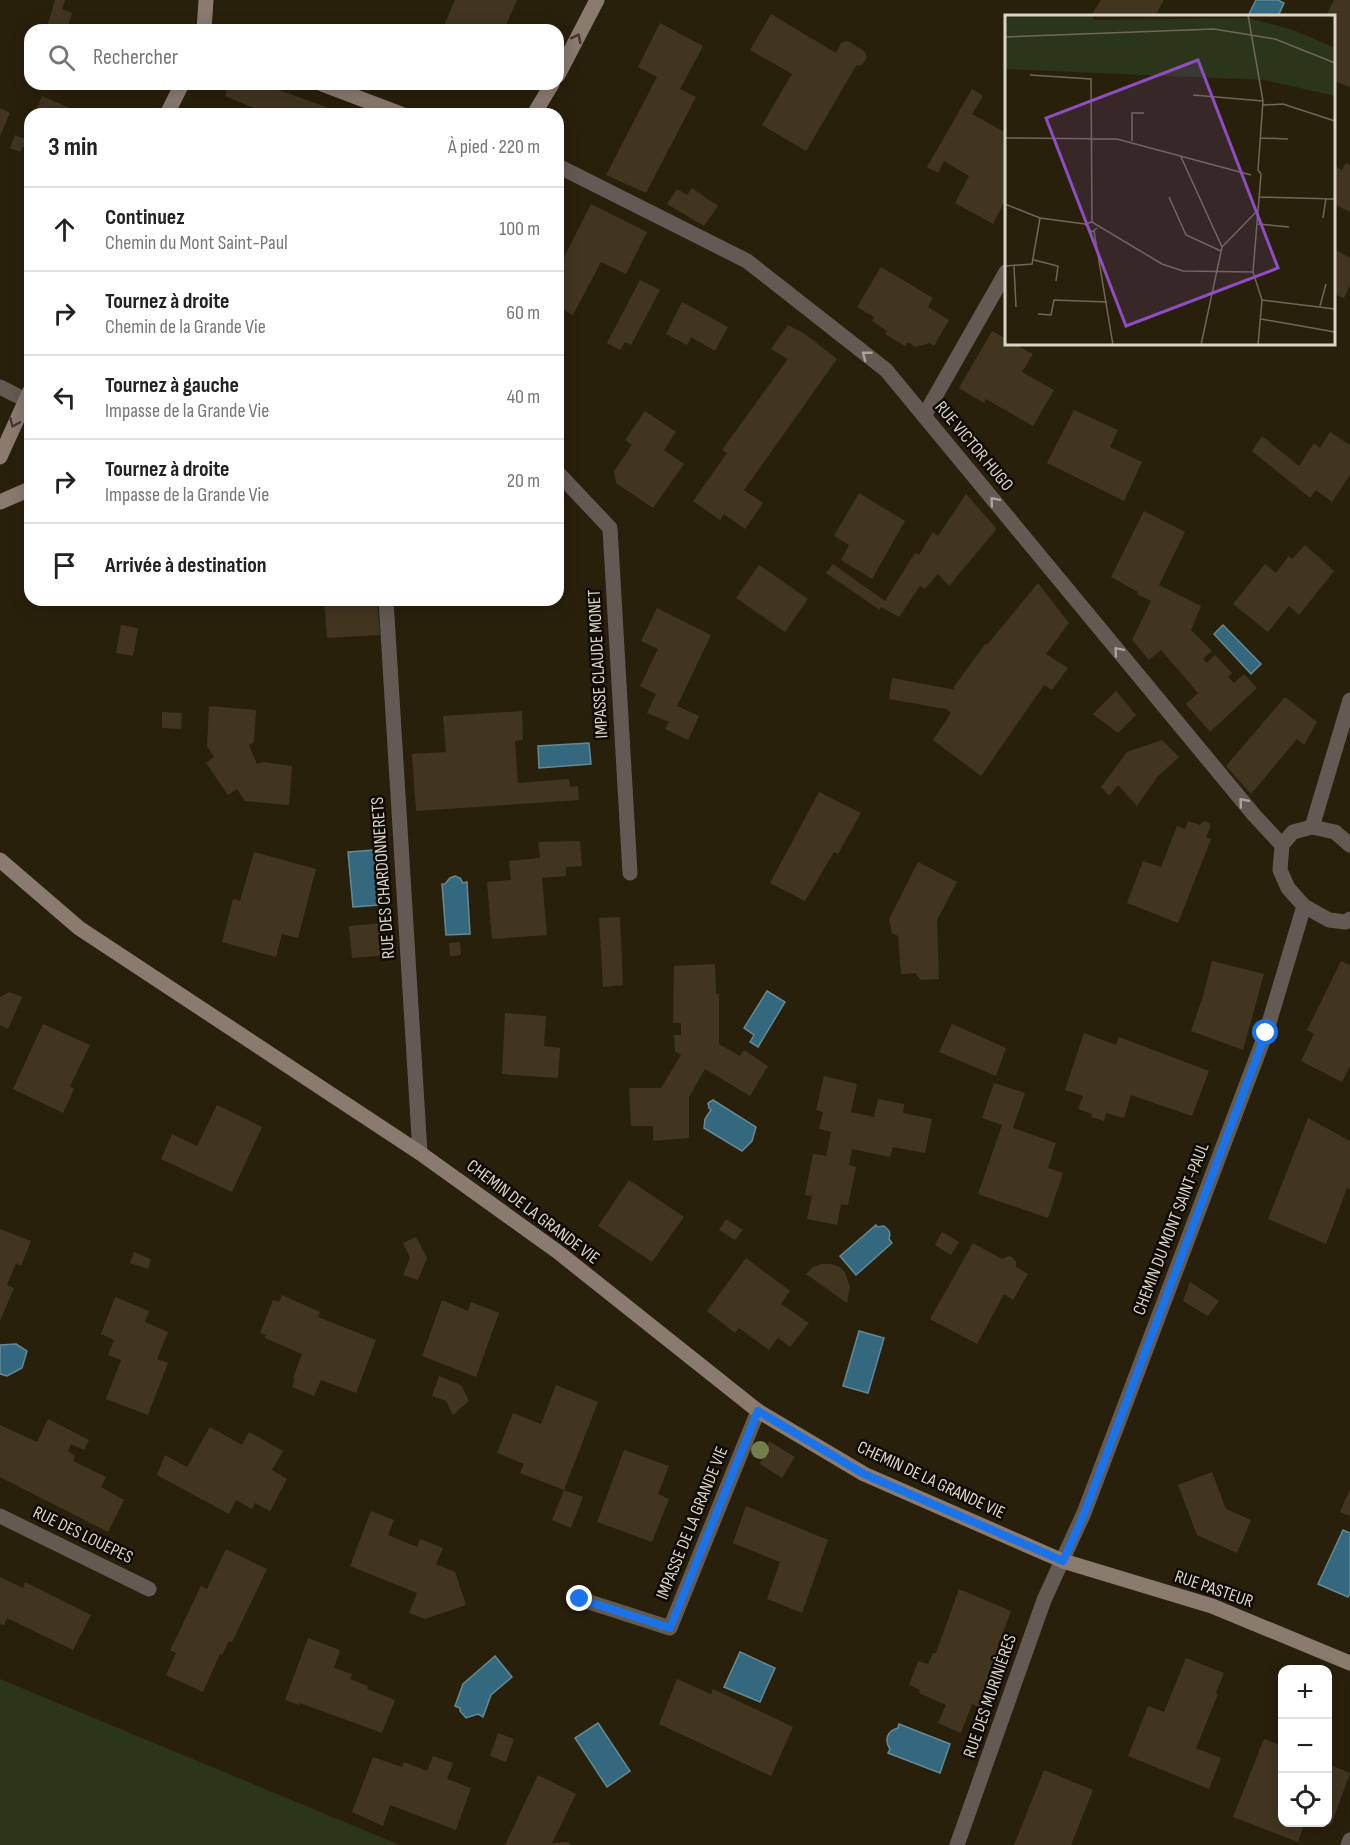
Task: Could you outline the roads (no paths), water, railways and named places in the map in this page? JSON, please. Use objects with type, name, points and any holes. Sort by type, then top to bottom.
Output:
[{"type":"street","points":[[204,24],[206,0]]},
{"type":"street","points":[[564,63],[597,0]]},
{"type":"street","points":[[170,108],[179,90]]},
{"type":"street","points":[[338,90],[385,108]]},
{"type":"street","points":[[538,108],[548,90]]},
{"type":"street","name":"RUE VICTOR HUGO","points":[[564,169],[747,261],[886,370],[1254,815],[1282,845]]},
{"type":"street","points":[[924,416],[1005,274]]},
{"type":"street","points":[[0,387],[24,394]]},
{"type":"street","points":[[0,457],[24,402]]},
{"type":"street","name":"IMPASSE CLAUDE MONET","points":[[564,479],[610,528],[630,873]]},
{"type":"street","points":[[0,502],[24,492]]},
{"type":"street","name":"RUE DES CHARDONNERETS","points":[[386,606],[420,1153]]},
{"type":"street","points":[[1312,827],[1350,700]]},
{"type":"street","points":[[1350,844],[1335,832],[1312,827],[1293,832],[1282,845],[1280,870],[1288,888],[1304,906],[1329,920],[1346,922],[1350,919]]},
{"type":"street","name":"CHEMIN DE LA GRANDE VIE","points":[[0,860],[79,928],[420,1153],[558,1252],[758,1411],[864,1474],[1063,1561]]},
{"type":"street","name":"CHEMIN DU MONT SAINT-PAUL","points":[[1063,1561],[1088,1502],[1266,1033],[1304,906]]},
{"type":"street","name":"IMPASSE DE LA GRANDE VIE","points":[[580,1599],[670,1628],[758,1411]]},
{"type":"street","name":"RUE DES LOUEPES","points":[[0,1516],[149,1589]]},
{"type":"street","name":"RUE PASTEUR","points":[[1063,1561],[1212,1606],[1350,1663]]},
{"type":"street","name":"RUE DES MURINIÈRES","points":[[957,1845],[1044,1600],[1063,1561]]},
{"type":"street","points":[[1348,1845],[1350,1840]]},
{"type":"water","points":[[1256,0],[1278,0],[1284,3],[1278,15],[1248,15]]},
{"type":"water","points":[[1223,625],[1261,664],[1251,674],[1214,634]]},
{"type":"water","points":[[589,743],[591,764],[539,768],[538,746]]},
{"type":"water","points":[[375,850],[380,905],[353,907],[348,852]]},
{"type":"water","points":[[455,876],[463,883],[467,882],[470,934],[446,935],[442,884]]},
{"type":"water","points":[[767,991],[785,1002],[758,1047],[750,1042],[754,1035],[744,1028]]},
{"type":"water","points":[[713,1100],[756,1127],[752,1141],[742,1151],[704,1128],[705,1119],[711,1110],[708,1103]]},
{"type":"water","points":[[876,1225],[887,1229],[892,1243],[856,1275],[840,1256]]},
{"type":"water","points":[[859,1331],[884,1338],[868,1393],[843,1386]]},
{"type":"water","points":[[16,1344],[27,1351],[22,1368],[7,1376],[0,1374],[0,1345]]},
{"type":"water","points":[[1343,1530],[1350,1533],[1350,1593],[1348,1597],[1318,1584]]},
{"type":"water","points":[[740,1652],[775,1668],[760,1702],[724,1687]]},
{"type":"water","points":[[495,1656],[512,1677],[491,1695],[483,1717],[478,1714],[466,1718],[460,1708],[455,1706],[463,1684]]},
{"type":"water","points":[[598,1723],[630,1771],[607,1787],[575,1738]]},
{"type":"water","points":[[899,1724],[950,1744],[940,1773],[888,1753],[890,1749],[887,1742],[888,1736],[891,1731],[898,1728]]}]
